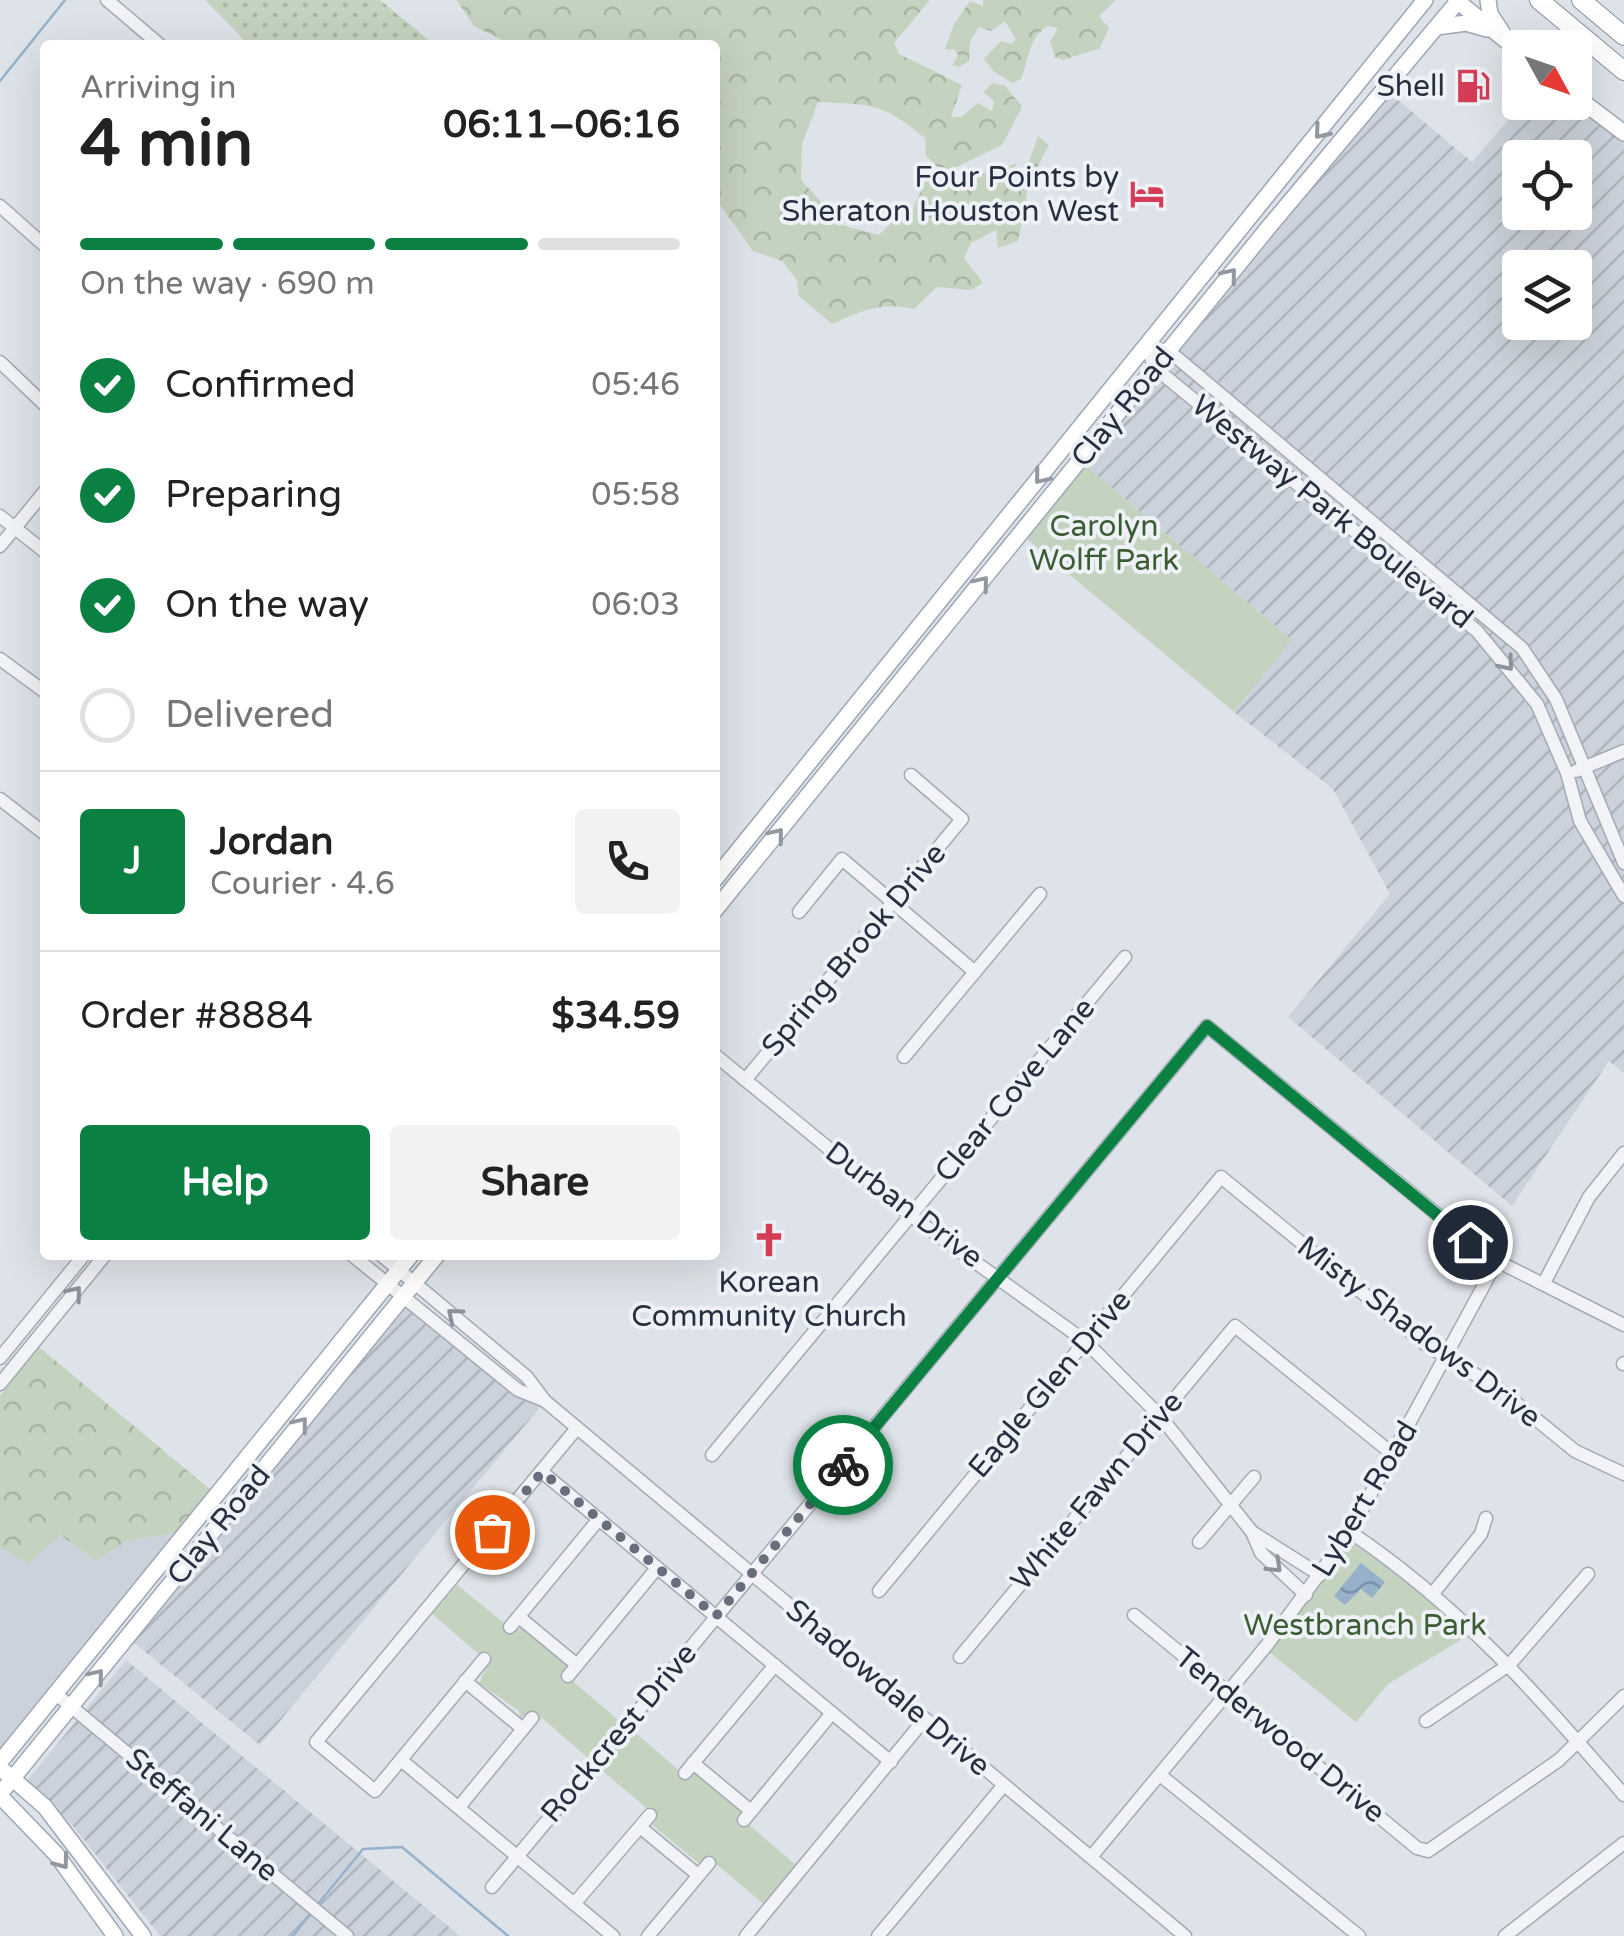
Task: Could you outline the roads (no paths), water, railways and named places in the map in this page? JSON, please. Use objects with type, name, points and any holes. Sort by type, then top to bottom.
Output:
[{"type":"highway","points":[[1539,0],[1624,72]]},
{"type":"highway","points":[[1581,0],[1624,36]]},
{"type":"main road","points":[[1402,29],[1413,0]]},
{"type":"main road","name":"Clay Road","points":[[720,873],[1425,0]]},
{"type":"main road","points":[[1488,0],[1490,14],[1502,30]]},
{"type":"main road","points":[[1458,1],[1502,38]]},
{"type":"main road","name":"Clay Road","points":[[720,904],[1268,228],[1458,1]]},
{"type":"main road","points":[[1437,26],[1466,23],[1493,31]]},
{"type":"main road","points":[[1344,105],[1359,118]]},
{"type":"main road","points":[[1592,109],[1624,134]]},
{"type":"main road","points":[[1252,215],[1268,228]]},
{"type":"main road","points":[[997,531],[1013,544]]},
{"type":"main road","points":[[916,631],[933,643]]},
{"type":"main road","points":[[827,740],[843,753]]},
{"type":"main road","points":[[732,858],[746,872]]},
{"type":"main road","name":"Clay Road","points":[[0,1795],[4,1769],[56,1694],[407,1260]]},
{"type":"main road","name":"Clay Road","points":[[4,1769],[72,1706],[434,1260]]},
{"type":"main road","points":[[256,1446],[273,1458]]},
{"type":"main road","points":[[157,1569],[174,1581]]},
{"type":"main road","points":[[4,1769],[45,1807],[144,1936]]},
{"type":"main road","points":[[0,1795],[56,1854],[115,1936]]},
{"type":"street","points":[[107,0],[154,40]]},
{"type":"street","points":[[0,206],[40,242]]},
{"type":"street","name":"Westway Park Boulevard","points":[[1147,347],[1169,351],[1522,648],[1556,699],[1624,864]]},
{"type":"street","name":"Westway Park Boulevard","points":[[1147,347],[1155,368],[1477,631],[1537,704],[1567,773],[1580,821],[1624,896]]},
{"type":"street","points":[[0,362],[40,400]]},
{"type":"street","points":[[0,546],[40,496]]},
{"type":"street","points":[[0,516],[40,548]]},
{"type":"street","points":[[0,659],[40,688]]},
{"type":"street","points":[[1567,773],[1584,770],[1624,751]]},
{"type":"street","name":"Spring Brook Drive","points":[[744,1080],[962,819],[911,776]]},
{"type":"street","points":[[0,799],[40,830]]},
{"type":"street","points":[[799,912],[842,859],[975,972]]},
{"type":"street","points":[[904,1057],[1040,894]]},
{"type":"street","name":"Clear Cove Lane","points":[[712,1454],[1125,957]]},
{"type":"street","name":"Rockcrest Drive","points":[[492,1887],[1207,1026],[1497,1261]]},
{"type":"street","name":"Durban Drive","points":[[720,1060],[911,1216],[1001,1276],[1085,1340],[1160,1416],[1252,1532],[1262,1553],[1306,1594]]},
{"type":"street","points":[[1544,1284],[1589,1197],[1624,1153]]},
{"type":"street","name":"Eagle Glen Drive","points":[[879,1591],[1221,1177]]},
{"type":"street","name":"Misty Shadows Drive","points":[[1221,1177],[1425,1344],[1499,1388],[1575,1451],[1624,1474]]},
{"type":"street","points":[[0,1358],[80,1260]]},
{"type":"street","points":[[0,1384],[102,1260]]},
{"type":"street","name":"Shadowdale Drive","points":[[358,1260],[518,1390],[546,1401]]},
{"type":"street","name":"Shadowdale Drive","points":[[387,1260],[528,1377],[546,1401],[577,1428],[1186,1936]]},
{"type":"street","points":[[1497,1261],[1624,1326]]},
{"type":"street","name":"Lybert Road","points":[[1091,1857],[1306,1594],[1350,1532],[1497,1261]]},
{"type":"street","points":[[32,1318],[46,1328]]},
{"type":"street","name":"White Fawn Drive","points":[[960,1658],[1235,1326],[1394,1456]]},
{"type":"street","points":[[484,1659],[375,1791],[316,1742],[577,1428]]},
{"type":"street","points":[[542,1472],[891,1762]]},
{"type":"street","points":[[1199,1542],[1254,1477]]},
{"type":"street","points":[[1434,1592],[1482,1534],[1486,1518]]},
{"type":"street","points":[[599,1519],[515,1622],[572,1670],[657,1568]]},
{"type":"street","name":"Durban Drive","points":[[1252,1532],[1320,1574]]},
{"type":"street","points":[[1350,1532],[1434,1592],[1510,1664],[1624,1795]]},
{"type":"street","points":[[1426,1722],[1510,1664],[1588,1574]]},
{"type":"street","name":"Tenderwood Drive","points":[[1134,1616],[1417,1848],[1428,1851],[1578,1743]]},
{"type":"street","points":[[775,1665],[689,1768],[747,1815],[832,1713]]},
{"type":"street","points":[[459,1807],[527,1723],[465,1681]]},
{"type":"street","name":"Steffani Lane","points":[[56,1694],[346,1936]]},
{"type":"street","points":[[1578,1743],[1624,1696]]},
{"type":"street","points":[[746,1936],[924,1720]]},
{"type":"street","points":[[401,1760],[613,1936]]},
{"type":"street","points":[[1160,1775],[1359,1936]]},
{"type":"street","points":[[878,1936],[1003,1786]]},
{"type":"street","points":[[574,1904],[650,1816]]},
{"type":"street","points":[[640,1827],[698,1876]]},
{"type":"street","points":[[1505,1936],[1624,1843]]},
{"type":"street","points":[[648,1936],[709,1863]]},
{"type":"water","points":[[1361,1563],[1385,1582],[1372,1598],[1361,1589],[1345,1605],[1334,1596]]},
{"type":"waterway","points":[[0,81],[65,0]]},
{"type":"waterway","points":[[318,1904],[363,1849],[402,1847],[508,1936]]},
{"type":"waterway","points":[[293,1936],[310,1914]]},
{"type":"place","name":"Shell","points":[[1473,86]]},
{"type":"place","name":"Four Points by Sheraton Houston West","points":[[1147,194]]},
{"type":"place","name":"Korean Community Church","points":[[769,1240]]},
{"type":"park label","name":"Carolyn Wolff Park","points":[[1104,543]]},
{"type":"park label","name":"Westbranch Park","points":[[1365,1625]]}]
